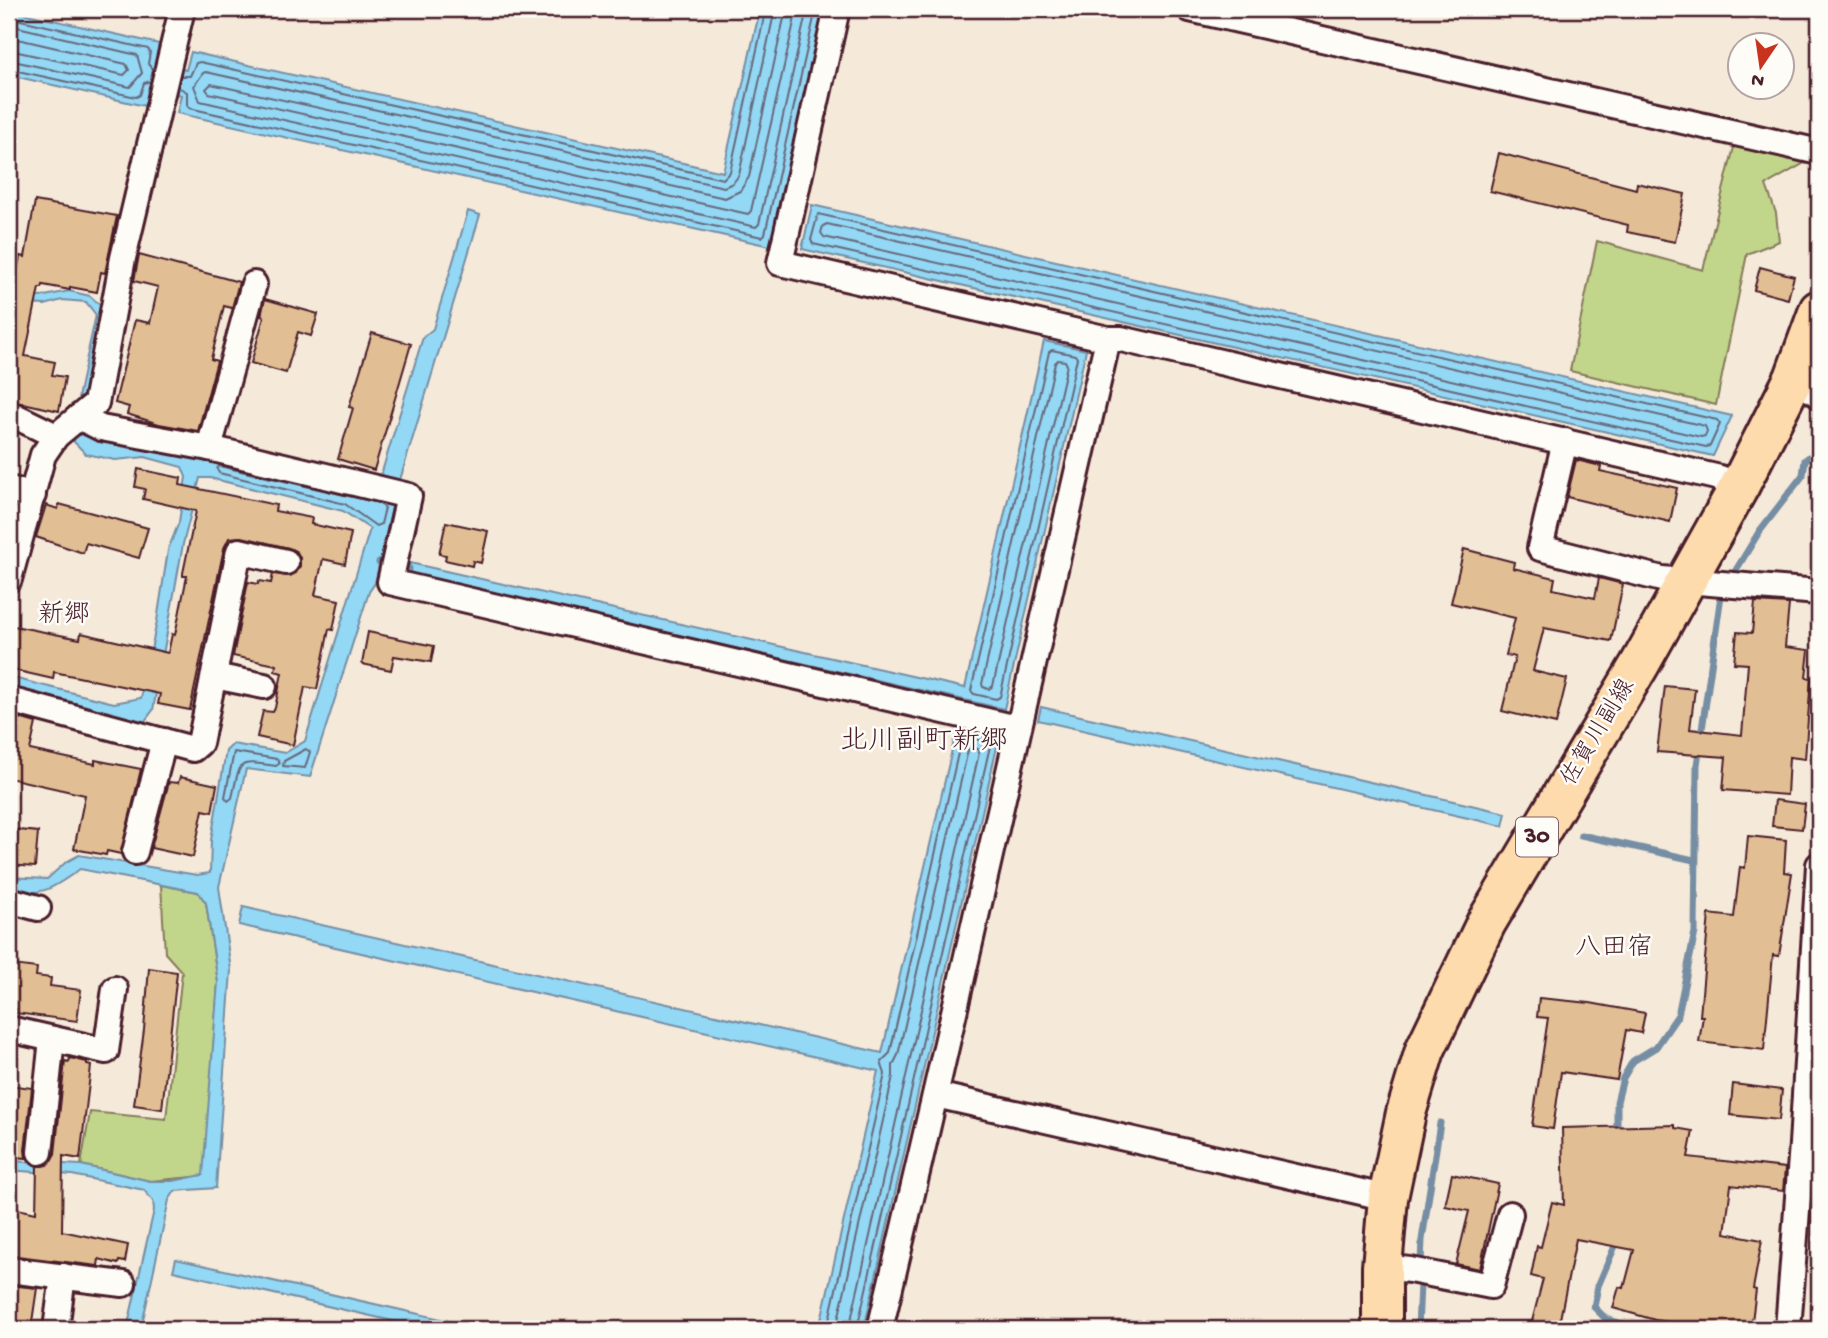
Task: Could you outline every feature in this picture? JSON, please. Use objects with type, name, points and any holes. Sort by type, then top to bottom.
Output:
[{"type":"main road","name":"佐賀川副線","points":[[1382,1329],[1408,1270],[1388,1198],[1406,1113],[1425,1050],[1486,923],[1640,664],[1712,584],[1741,485],[1806,386],[1819,310]]},
{"type":"street","points":[[9,579],[43,455],[96,404],[123,258],[182,9]]},
{"type":"street","points":[[838,9],[780,263],[1108,340],[1121,339],[1565,441],[1741,485]]},
{"type":"street","points":[[1190,9],[1819,152]]},
{"type":"street","points":[[209,447],[254,284]]},
{"type":"street","points":[[880,1329],[1108,340]]},
{"type":"street","points":[[9,413],[77,422],[209,447],[409,496],[390,582],[1017,728]]},
{"type":"street","points":[[1565,441],[1540,548],[1662,579],[1819,592]]},
{"type":"street","points":[[9,488],[33,495]]},
{"type":"street","points":[[9,700],[193,749],[200,743],[239,551],[286,562]]},
{"type":"street","points":[[214,676],[264,686]]},
{"type":"street","points":[[135,852],[164,741]]},
{"type":"street","points":[[1788,1329],[1812,1104],[1819,865]]},
{"type":"street","points":[[9,900],[38,908]]},
{"type":"street","points":[[9,1029],[106,1051],[115,989]]},
{"type":"street","points":[[40,1152],[52,1039]]},
{"type":"street","points":[[936,1095],[1388,1198]]},
{"type":"street","points":[[1408,1270],[1491,1286],[1510,1214]]},
{"type":"street","points":[[9,1270],[123,1284]]},
{"type":"street","points":[[56,1329],[63,1276]]},
{"type":"green space","points":[[1735,143],[1806,162],[1766,185],[1776,213],[1779,241],[1747,254],[1716,405],[1570,371],[1597,241],[1703,270]]},
{"type":"green space","points":[[161,885],[198,892],[206,903],[218,982],[204,1176],[150,1181],[81,1165],[90,1112],[166,1119],[182,972],[165,953]]},
{"type":"green space","points":[[1595,1322],[1609,1329],[1561,1329],[1562,1327]]},
{"type":"water","points":[[760,9],[823,9],[770,246],[177,113],[181,95],[149,87],[145,106],[9,75],[9,10],[159,44],[155,63],[186,70],[191,52],[723,172]]},
{"type":"water","points":[[812,205],[1732,416],[1713,456],[802,249]]},
{"type":"water","points":[[468,211],[480,215],[400,480],[381,475],[423,337],[433,329]]},
{"type":"water","points":[[9,291],[40,297],[69,291],[90,296],[107,311],[83,433],[99,440],[129,441],[393,504],[375,583],[369,592],[310,777],[246,769],[219,887],[231,970],[216,1188],[175,1191],[169,1200],[141,1329],[127,1329],[154,1210],[153,1201],[144,1190],[72,1175],[9,1170],[9,1161],[81,1165],[150,1181],[173,1181],[203,1175],[218,982],[206,903],[198,892],[80,869],[55,886],[31,892],[9,890],[9,877],[47,879],[66,862],[79,855],[197,875],[210,873],[211,840],[226,751],[233,744],[285,753],[305,741],[370,529],[343,511],[210,478],[200,478],[183,544],[153,710],[141,726],[9,692],[9,677],[114,703],[141,698],[168,550],[179,522],[186,477],[182,467],[145,457],[115,460],[86,454],[74,442],[79,393],[96,315],[86,302],[62,300],[45,305],[9,303]]},
{"type":"water","points":[[1044,341],[1086,350],[1004,709],[408,574],[410,563],[965,688]]},
{"type":"water","points":[[1041,707],[1506,813],[1503,826],[1038,720]]},
{"type":"water","points":[[957,728],[999,738],[864,1329],[819,1329],[878,1071],[239,925],[243,907],[882,1053]]},
{"type":"water","points":[[1819,1223],[1819,1329],[1811,1329]]},
{"type":"water","points":[[176,1259],[485,1329],[428,1329],[173,1271]]},
{"type":"building","points":[[1499,153],[1636,189],[1637,183],[1685,194],[1675,242],[1627,232],[1628,225],[1490,191]]},
{"type":"building","points":[[35,201],[117,216],[105,273],[101,272],[97,292],[43,285],[39,288],[25,356],[55,362],[52,375],[65,377],[59,411],[12,399],[14,392],[9,392],[9,315],[20,256],[25,257]]},
{"type":"building","points":[[139,255],[239,282],[232,308],[224,306],[211,359],[217,361],[198,431],[159,424],[127,414],[129,407],[115,403],[135,320],[150,323],[158,287],[134,281]]},
{"type":"building","points":[[1760,267],[1794,276],[1788,299],[1754,290]]},
{"type":"building","points":[[265,299],[318,314],[311,336],[298,332],[286,373],[251,363],[264,317],[261,316]]},
{"type":"building","points":[[372,333],[411,344],[374,470],[338,459],[353,408],[349,407]]},
{"type":"building","points":[[1576,460],[1601,466],[1600,471],[1677,488],[1670,522],[1567,497]]},
{"type":"building","points":[[138,469],[181,478],[180,485],[276,505],[275,511],[312,518],[311,524],[351,533],[345,564],[323,559],[315,595],[339,600],[333,630],[329,629],[317,689],[305,687],[293,745],[257,737],[263,711],[273,712],[275,708],[282,673],[275,671],[276,665],[233,656],[248,582],[271,583],[273,574],[290,576],[296,573],[300,558],[297,552],[289,548],[242,537],[229,538],[224,548],[190,710],[158,704],[160,694],[54,672],[53,679],[9,669],[9,625],[80,639],[81,633],[168,653],[172,634],[175,635],[187,576],[183,576],[183,573],[196,511],[143,499],[145,489],[135,487]]},
{"type":"building","points":[[59,504],[148,528],[139,558],[86,543],[83,553],[36,537],[46,505],[58,509]]},
{"type":"building","points":[[446,522],[488,531],[481,563],[473,561],[472,566],[445,560],[446,555],[439,554]]},
{"type":"building","points":[[1464,549],[1514,562],[1513,568],[1555,578],[1553,589],[1595,598],[1599,578],[1623,584],[1611,641],[1544,628],[1533,671],[1567,679],[1556,724],[1502,711],[1515,657],[1506,655],[1515,618],[1451,603]]},
{"type":"building","points":[[1755,602],[1789,604],[1785,647],[1809,650],[1806,677],[1811,678],[1805,759],[1789,757],[1787,795],[1723,790],[1726,757],[1657,752],[1665,686],[1695,689],[1690,729],[1742,735],[1748,664],[1734,663],[1737,632],[1752,633]]},
{"type":"building","points":[[368,632],[434,646],[431,662],[394,656],[391,670],[362,664]]},
{"type":"building","points":[[9,715],[36,723],[30,750],[95,764],[95,760],[141,769],[121,854],[107,851],[106,855],[74,849],[85,795],[9,778]]},
{"type":"building","points":[[180,777],[217,785],[212,812],[203,810],[193,857],[151,848],[169,782],[178,783]]},
{"type":"building","points":[[1775,800],[1805,804],[1802,829],[1772,826]]},
{"type":"building","points":[[9,829],[38,832],[35,867],[9,865]]},
{"type":"building","points":[[1748,836],[1786,840],[1784,872],[1792,873],[1779,956],[1773,955],[1764,1050],[1699,1042],[1709,914],[1734,917],[1740,867],[1745,868]]},
{"type":"building","points":[[13,965],[37,968],[36,976],[51,978],[50,986],[81,990],[77,1021],[15,1013],[16,1009],[9,1008]]},
{"type":"building","points":[[149,968],[177,972],[162,1109],[134,1105]]},
{"type":"building","points":[[1539,998],[1590,1003],[1645,1013],[1641,1033],[1626,1030],[1617,1080],[1561,1072],[1553,1129],[1532,1126],[1548,1018],[1537,1017]]},
{"type":"building","points":[[70,1058],[87,1062],[87,1065],[91,1066],[80,1159],[63,1156],[62,1231],[128,1245],[125,1262],[119,1261],[118,1264],[99,1259],[98,1266],[9,1255],[9,1229],[13,1208],[36,1213],[37,1166],[47,1165],[55,1154],[65,1061],[69,1062]]},
{"type":"building","points":[[1733,1084],[1782,1090],[1779,1120],[1730,1115]]},
{"type":"building","points":[[9,1085],[32,1088],[26,1158],[9,1156]]},
{"type":"building","points":[[1675,1125],[1675,1128],[1693,1131],[1688,1157],[1785,1168],[1783,1191],[1731,1185],[1725,1233],[1762,1240],[1753,1289],[1756,1290],[1751,1329],[1722,1329],[1655,1320],[1613,1308],[1619,1287],[1624,1288],[1634,1250],[1576,1239],[1558,1329],[1530,1329],[1543,1279],[1531,1276],[1537,1246],[1541,1247],[1552,1202],[1564,1205],[1562,1128]]},
{"type":"building","points":[[1452,1174],[1498,1184],[1480,1269],[1456,1264],[1469,1211],[1445,1206]]},
{"type":"building","points":[[9,1285],[37,1288],[31,1329],[9,1325]]},
{"type":"waterway","points":[[1730,580],[1759,532],[1803,475],[1805,460],[1813,454]]},
{"type":"waterway","points":[[379,562],[409,569]]},
{"type":"waterway","points":[[1617,1136],[1617,1102],[1623,1078],[1633,1061],[1656,1047],[1678,1015],[1695,932],[1697,765],[1721,595],[1724,591]]},
{"type":"waterway","points":[[1581,835],[1694,860]]},
{"type":"waterway","points":[[1418,1329],[1422,1240],[1440,1123]]},
{"type":"waterway","points":[[1618,1239],[1598,1286],[1594,1307],[1606,1319],[1640,1329]]},
{"type":"district","name":"新郷","points":[[64,616]]},
{"type":"district","name":"北川副町新郷","points":[[924,742]]},
{"type":"district","name":"八田宿","points":[[1614,949]]}]
